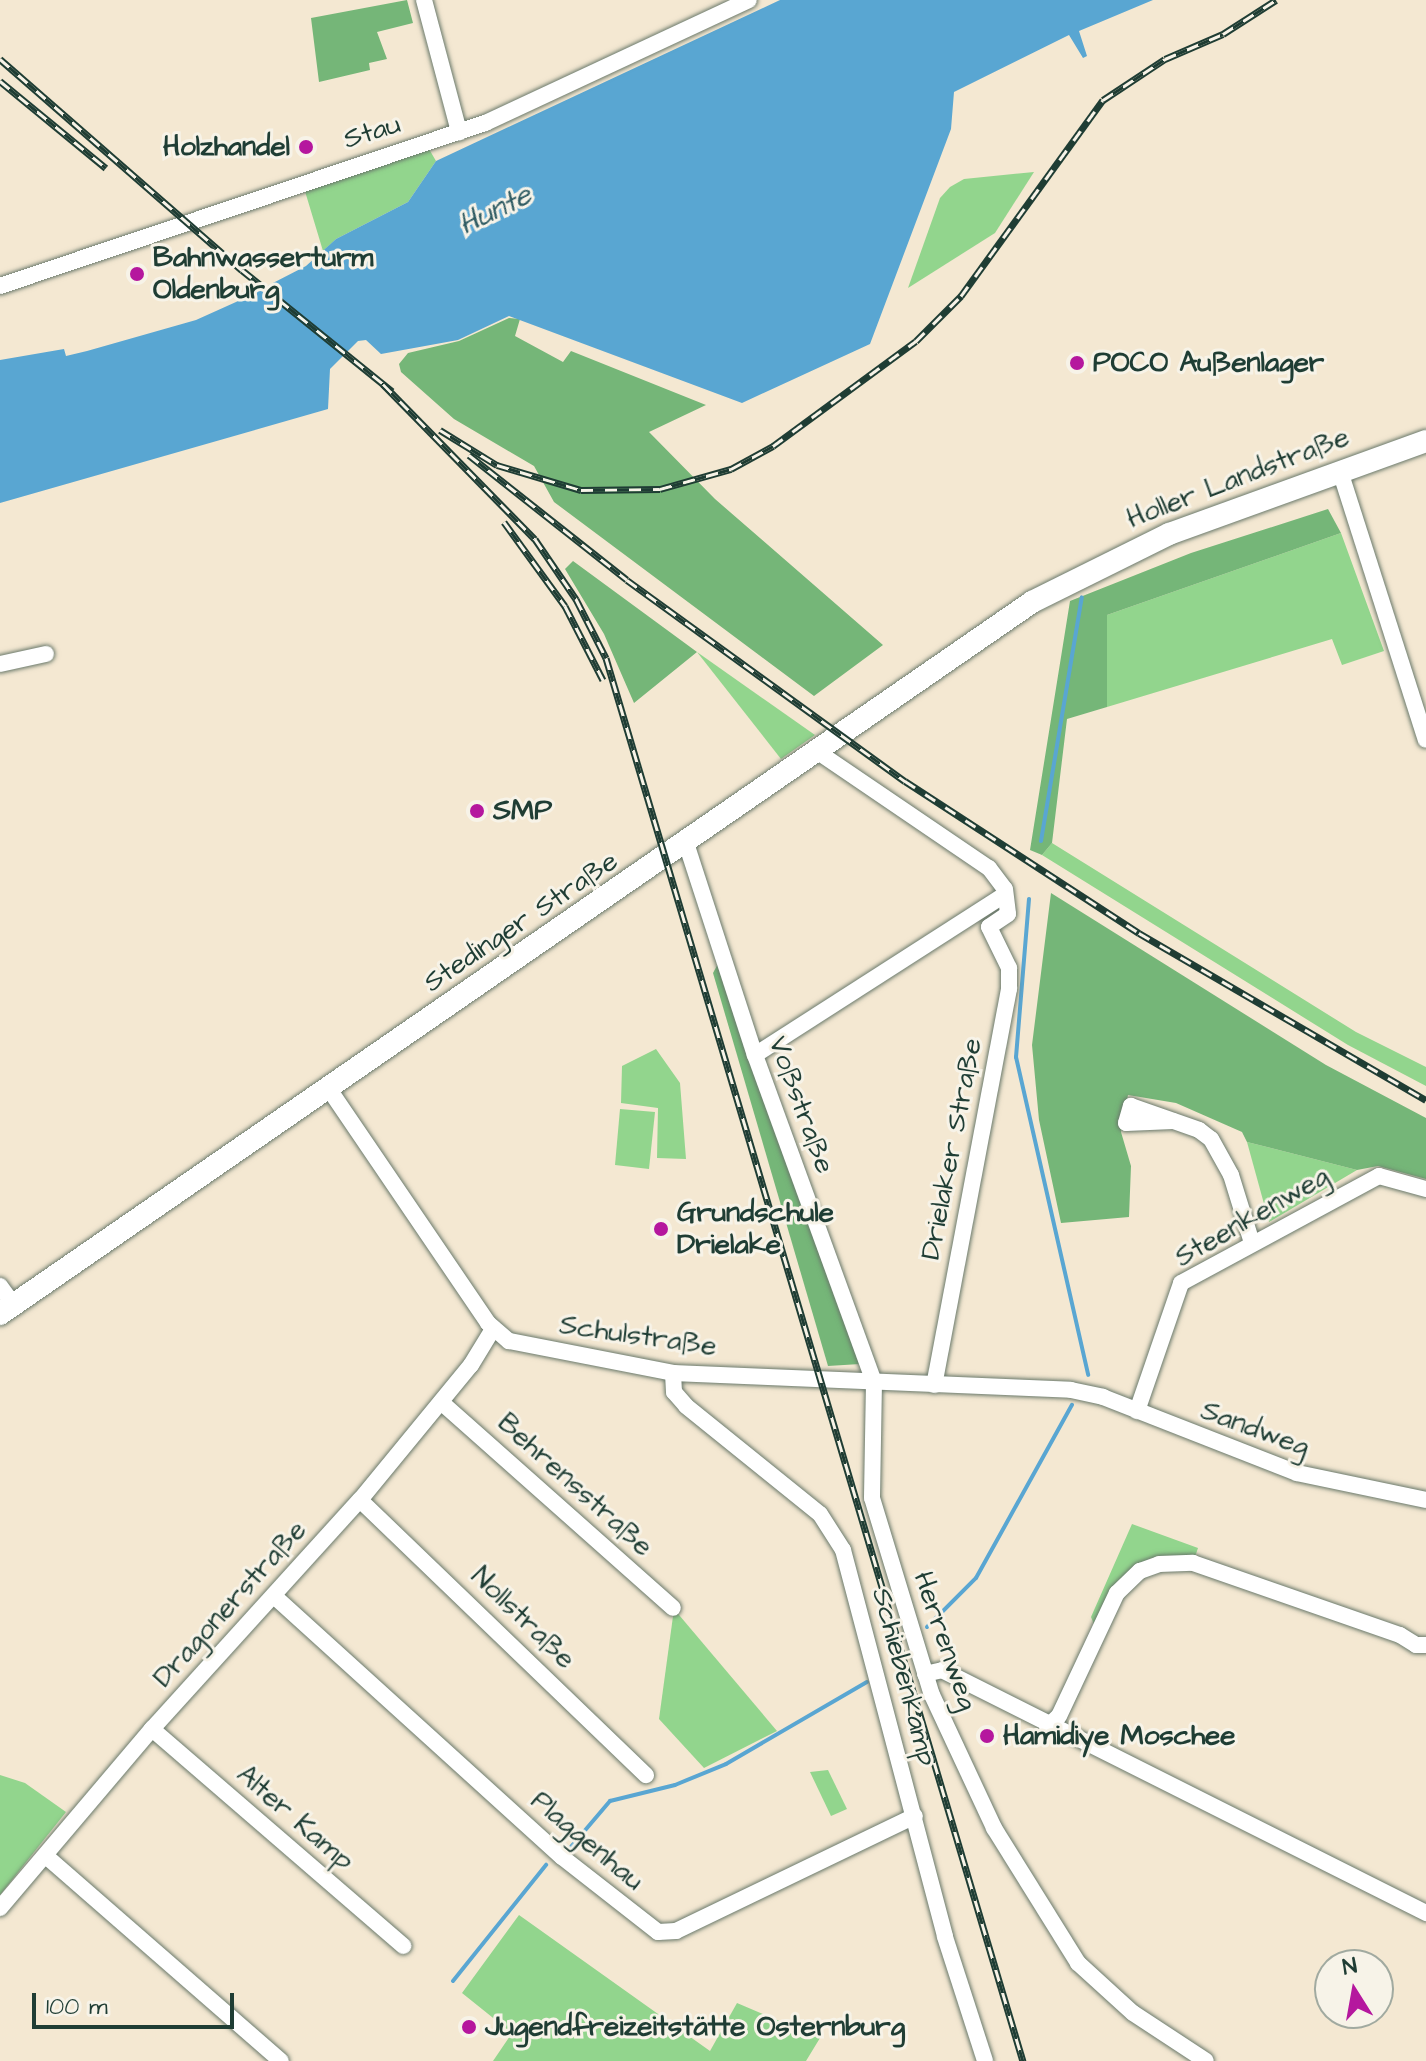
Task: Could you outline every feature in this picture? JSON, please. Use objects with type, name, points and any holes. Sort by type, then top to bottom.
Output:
[{"type":"main road","name":"Holler Landstraße","points":[[1074,578],[1169,534],[1426,441]]},
{"type":"main road","name":"Stedinger Straße","points":[[7,1309],[818,752],[994,627],[1074,578]]},
{"type":"street","points":[[424,0],[459,132]]},
{"type":"street","name":"Stau","points":[[0,286],[459,132],[749,0]]},
{"type":"street","points":[[1340,471],[1426,740]]},
{"type":"street","points":[[0,664],[46,654]]},
{"type":"street","points":[[818,752],[1001,878],[1008,914],[989,927]]},
{"type":"street","name":"Voßstraße","points":[[686,843],[755,1055],[874,1382]]},
{"type":"street","points":[[755,1055],[1004,895]]},
{"type":"street","name":"Drielaker Straße","points":[[934,1385],[1009,989],[1009,968],[989,927],[977,913]]},
{"type":"street","points":[[329,1089],[493,1329]]},
{"type":"street","points":[[1173,1121],[1199,1130],[1220,1153],[1252,1243]]},
{"type":"street","name":"Steenkenweg","points":[[1137,1411],[1181,1283],[1379,1176],[1426,1189]]},
{"type":"street","points":[[0,1286],[7,1309]]},
{"type":"street","name":"Schulstraße","points":[[493,1329],[509,1341],[673,1373],[1071,1390]]},
{"type":"street","name":"Dragonerstraße","points":[[0,1908],[47,1857],[152,1729],[360,1500],[441,1402],[493,1329]]},
{"type":"street","name":"Schiebenkamp","points":[[673,1373],[674,1392],[686,1406],[820,1514],[843,1550],[985,2061]]},
{"type":"street","name":"Herrenweg","points":[[874,1382],[872,1498],[925,1674],[994,1828],[1055,1931],[1105,1991],[1204,2061]]},
{"type":"street","name":"Sandweg","points":[[1071,1390],[1137,1411],[1297,1473],[1426,1500]]},
{"type":"street","name":"Behrensstraße","points":[[441,1402],[673,1608]]},
{"type":"street","name":"Nollstraße","points":[[360,1500],[646,1775]]},
{"type":"street","points":[[1047,1727],[1059,1716],[1117,1593],[1140,1571],[1159,1564],[1203,1566],[1400,1635],[1416,1645],[1426,1645]]},
{"type":"street","name":"Plaggenhau","points":[[274,1596],[562,1857],[658,1932],[676,1931],[915,1816]]},
{"type":"street","points":[[925,1674],[942,1670],[1047,1727],[1426,1913]]},
{"type":"street","name":"Alter Kamp","points":[[152,1729],[403,1946]]},
{"type":"street","points":[[47,1857],[281,2061]]},
{"type":"green space","points":[[407,0],[413,23],[377,32],[387,59],[369,63],[370,70],[319,82],[311,18]]},
{"type":"green space","points":[[429,149],[436,161],[408,202],[336,239],[323,251],[304,188]]},
{"type":"green space","points":[[1034,172],[995,233],[908,288],[940,198],[950,187],[964,179]]},
{"type":"green space","points":[[509,318],[520,319],[515,336],[563,362],[571,351],[706,405],[649,432],[715,499],[883,645],[814,696],[554,502],[534,466],[454,419],[401,372],[399,364],[408,353],[459,341]]},
{"type":"green space","points":[[1328,509],[1341,533],[1107,615],[1107,707],[1067,719],[1052,843],[1042,855],[1030,850],[1070,601],[1191,553]]},
{"type":"green space","points":[[1341,533],[1384,651],[1342,665],[1332,639],[1107,707],[1107,615]]},
{"type":"green space","points":[[573,561],[697,652],[634,703],[604,634],[565,569]]},
{"type":"green space","points":[[697,652],[815,735],[781,759]]},
{"type":"green space","points":[[1052,843],[1356,1032],[1426,1067],[1426,1086],[1348,1045],[1042,855]]},
{"type":"green space","points":[[1051,893],[1326,1065],[1426,1118],[1426,1179],[1378,1166],[1357,1170],[1247,1142],[1242,1132],[1176,1103],[1128,1095],[1121,1132],[1131,1166],[1129,1217],[1061,1223],[1039,1120],[1032,1045]]},
{"type":"green space","points":[[719,962],[860,1364],[828,1366],[713,973]]},
{"type":"green space","points":[[656,1049],[680,1083],[686,1159],[657,1158],[658,1108],[621,1103],[622,1066]]},
{"type":"green space","points":[[620,1109],[655,1112],[649,1169],[615,1165]]},
{"type":"green space","points":[[1247,1142],[1357,1170],[1269,1222]]},
{"type":"green space","points":[[1132,1524],[1198,1548],[1193,1563],[1140,1571],[1098,1634],[1091,1617]]},
{"type":"green space","points":[[674,1609],[777,1731],[704,1768],[659,1719]]},
{"type":"green space","points":[[828,1770],[847,1809],[831,1816],[810,1772]]},
{"type":"green space","points":[[0,1775],[25,1783],[66,1812],[0,1895]]},
{"type":"green space","points":[[519,1915],[710,2051],[737,2003],[820,2038],[806,2061],[493,2061],[512,2033],[462,1993]]},
{"type":"water","name":"Hunte","points":[[780,0],[1153,0],[1079,31],[1087,56],[1083,58],[1069,35],[954,92],[951,129],[870,344],[742,403],[509,316],[458,340],[381,354],[366,340],[358,341],[330,369],[328,409],[0,503],[0,360],[64,349],[66,356],[87,351],[196,320],[236,302],[306,266],[336,239],[408,202],[436,161]]},
{"type":"waterway","points":[[1041,841],[1082,597]]},
{"type":"waterway","points":[[1029,899],[1016,1057],[1088,1375]]},
{"type":"waterway","points":[[927,1627],[976,1578],[1072,1405]]},
{"type":"waterway","points":[[570,1848],[610,1801],[675,1785],[726,1764],[867,1682]]},
{"type":"waterway","points":[[453,1981],[546,1865]]},
{"type":"railway","points":[[440,430],[497,465],[581,490],[660,489],[731,469],[773,446],[916,341],[961,296],[1103,100],[1165,59],[1223,34],[1276,0]]},
{"type":"railway","points":[[0,59],[242,270],[392,391]]},
{"type":"railway","points":[[0,81],[106,168]]},
{"type":"railway","points":[[383,384],[535,539],[576,599],[606,658],[1023,2061]]},
{"type":"railway","points":[[469,455],[627,580],[905,781],[1139,933],[1426,1100]]},
{"type":"railway","points":[[504,522],[565,606],[603,680]]},
{"type":"place","name":"Holzhandel","points":[[306,147]]},
{"type":"place","name":"Bahnwasserturm Oldenburg","points":[[137,274]]},
{"type":"place","name":"POCO Außenlager","points":[[1077,363]]},
{"type":"place","name":"SMP","points":[[477,811]]},
{"type":"place","name":"Grundschule Drielake","points":[[661,1229]]},
{"type":"place","name":"Hamidiye Moschee","points":[[987,1736]]},
{"type":"place","name":"Jugendfreizeitstätte Osternburg","points":[[469,2027]]}]
